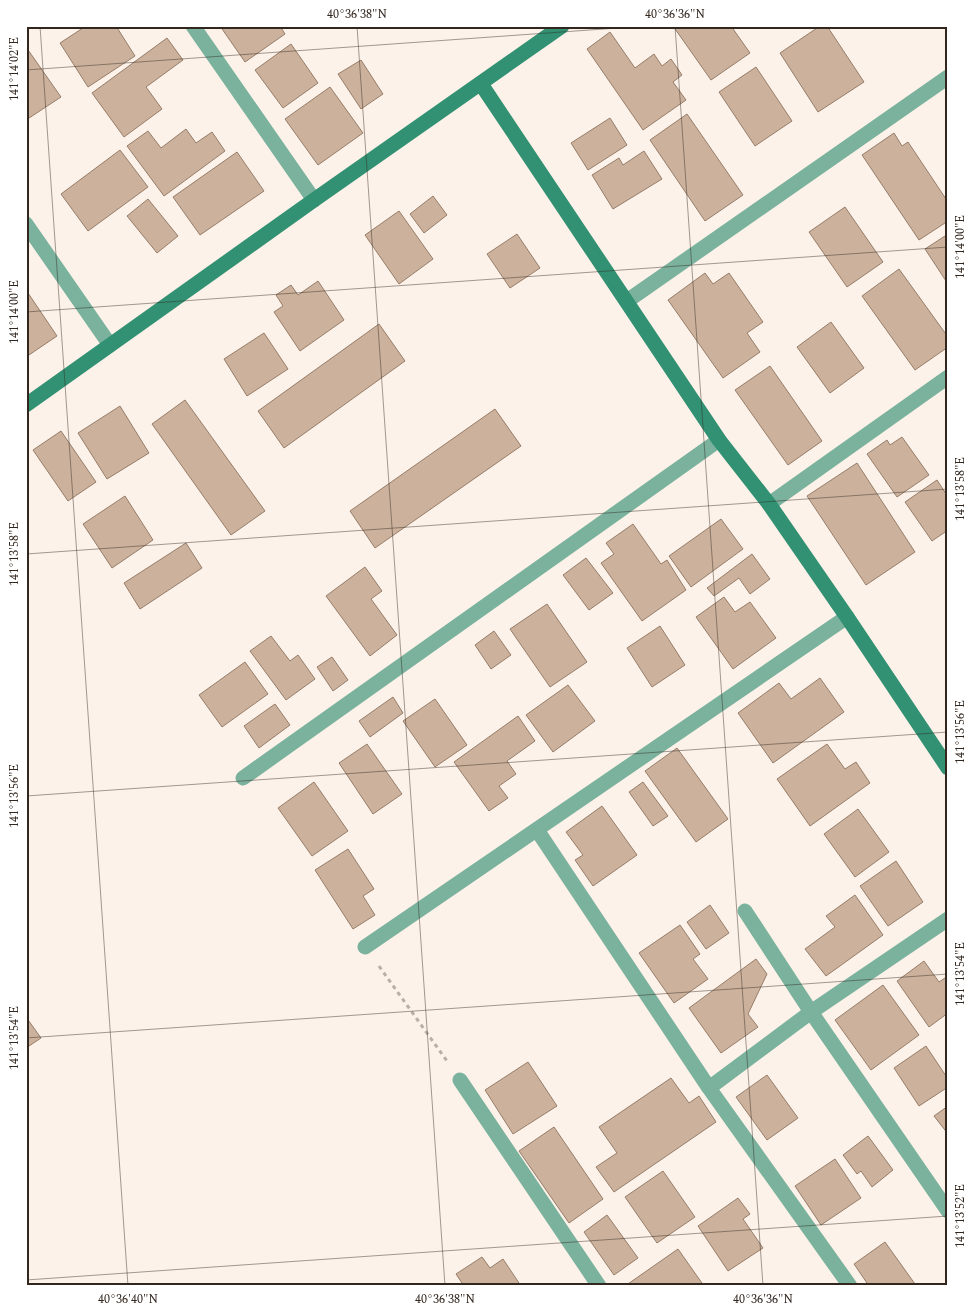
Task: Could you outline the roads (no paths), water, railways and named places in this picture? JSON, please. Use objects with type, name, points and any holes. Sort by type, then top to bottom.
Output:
[{"type":"street","points":[[192,26],[314,200]]},
{"type":"street","points":[[26,405],[562,26]]},
{"type":"street","points":[[627,301],[948,77]]},
{"type":"street","points":[[481,84],[719,440],[768,504],[948,768]]},
{"type":"street","points":[[26,224],[110,345]]},
{"type":"street","points":[[768,504],[948,377]]},
{"type":"street","points":[[243,778],[719,440]]},
{"type":"street","points":[[365,947],[847,618]]},
{"type":"street","points":[[537,830],[709,1088],[850,1286]]},
{"type":"street","points":[[745,911],[811,1012],[948,1211]]},
{"type":"street","points":[[709,1088],[811,1012],[948,919]]},
{"type":"street","points":[[460,1080],[599,1286]]}]
